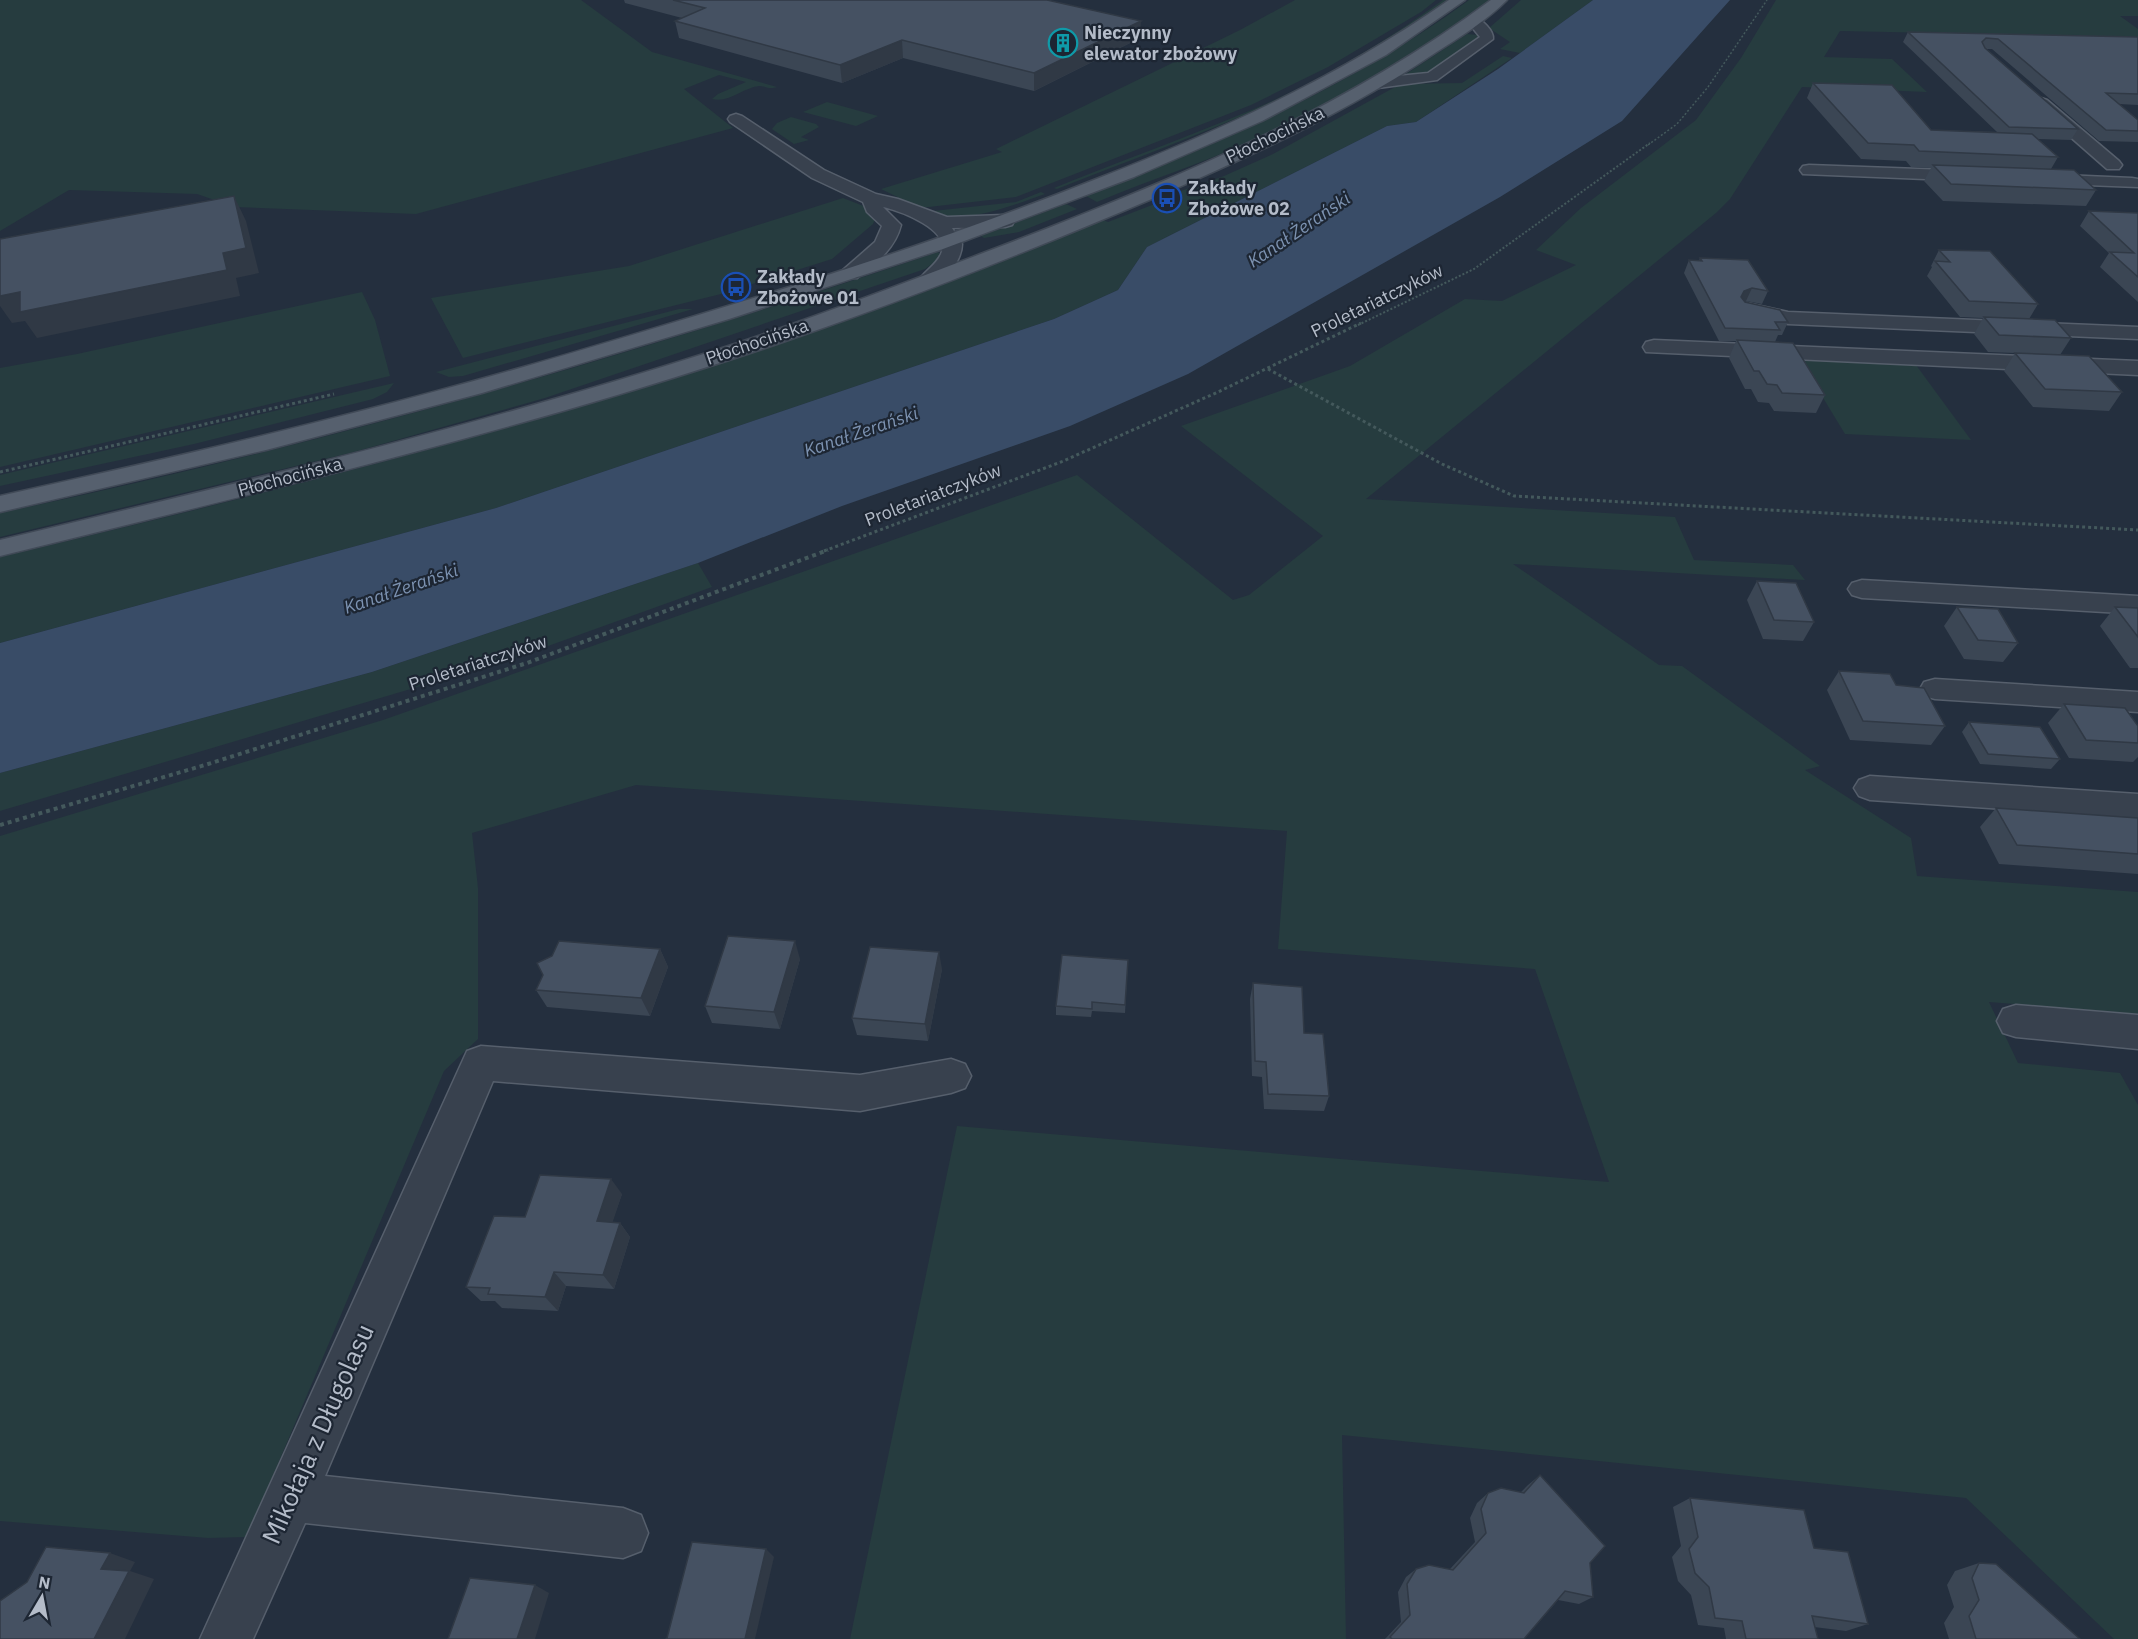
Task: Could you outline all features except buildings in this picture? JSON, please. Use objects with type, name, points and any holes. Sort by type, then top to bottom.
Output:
[{"type":"main road","name":"Płochocińska","points":[[0,504],[211,456],[423,403],[607,351],[952,241],[1174,155],[1266,114],[1390,46],[1458,0]]},
{"type":"main road","name":"Płochocińska","points":[[0,548],[226,494],[447,435],[713,357],[929,280],[1033,241],[1261,144],[1378,83],[1432,51],[1500,0]]},
{"type":"street","points":[[1378,83],[1432,77],[1486,39],[1487,36],[1474,21]]},
{"type":"street","points":[[2026,90],[2113,165],[2136,179]]},
{"type":"street","points":[[736,119],[818,174],[871,199],[892,203],[932,220],[947,231],[952,241],[951,258],[929,280]]},
{"type":"street","points":[[1809,170],[1988,177]]},
{"type":"street","points":[[2024,178],[2136,179]]},
{"type":"street","points":[[871,199],[874,208],[903,228]]},
{"type":"street","points":[[932,220],[967,224],[1005,221]]},
{"type":"street","points":[[850,274],[884,244],[890,235],[892,225],[952,241],[986,244],[1033,241]]},
{"type":"street","points":[[1746,309],[1788,318],[2138,333]]},
{"type":"street","points":[[1654,347],[2138,368]]},
{"type":"street","points":[[1862,589],[2138,605]]},
{"type":"street","points":[[1935,689],[2138,702]]},
{"type":"street","points":[[1870,788],[2138,806]]},
{"type":"street","points":[[2016,1021],[2138,1032]]},
{"type":"street","name":"Mikołaja z Długolasu","points":[[226,1639],[291,1497],[481,1063],[860,1093],[951,1076]]},
{"type":"street","points":[[291,1497],[623,1533]]},
{"type":"path","name":"Proletariatczyków","points":[[0,825],[205,765],[527,663],[1061,462],[1268,369],[1474,269],[1677,124],[1708,87],[1767,0]]},
{"type":"path","points":[[1268,369],[1442,464],[1514,496],[2138,530]]},
{"type":"path","points":[[0,472],[343,392]]},
{"type":"green space","points":[[0,0],[581,0],[652,52],[777,87],[753,87],[725,99],[712,99],[746,82],[719,75],[684,89],[733,128],[416,214],[235,207],[197,194],[69,190],[0,231]]},
{"type":"green space","points":[[1295,0],[1436,0],[1421,12],[1328,67],[1251,105],[1016,197],[920,208],[881,189],[1002,152],[996,149],[1240,30]]},
{"type":"green space","points":[[1443,0],[1447,0],[1403,32],[1309,85],[1209,130],[1057,189],[1054,188],[1279,98],[1352,60]]},
{"type":"green space","points":[[1469,0],[1489,0],[1406,60],[1316,111],[1235,148],[1097,202],[1086,196],[1186,155],[1332,86],[1424,31]]},
{"type":"green space","points":[[1521,0],[1593,0],[1520,53],[1500,49],[1510,42],[1489,28]]},
{"type":"green space","points":[[1776,0],[2138,0],[2138,16],[2120,16],[2138,29],[2138,37],[1840,31],[1824,57],[1892,59],[1927,92],[1802,87],[1730,199],[1716,213],[1366,499],[1675,517],[1694,560],[1793,565],[1805,580],[1513,564],[1659,665],[1682,666],[1820,766],[1805,770],[1911,838],[1917,876],[2138,892],[2138,1014],[1989,1002],[2018,1063],[2120,1073],[2138,1105],[2138,1639],[2114,1639],[1966,1498],[1342,1435],[1346,1639],[850,1639],[957,1126],[1609,1182],[1535,969],[1278,949],[1287,831],[636,785],[472,833],[478,888],[478,1039],[444,1071],[247,1537],[208,1538],[0,1521],[0,836],[383,720],[1077,475],[1233,600],[1249,595],[1323,536],[1181,426],[1350,366],[1465,299],[1502,301],[1576,265],[1536,250],[1581,208],[1696,120],[1741,58]]},
{"type":"green space","points":[[1467,34],[1477,35],[1477,39],[1425,74],[1407,76],[1406,74]]},
{"type":"green space","points":[[1503,56],[1512,58],[1416,122],[1387,126],[1147,247],[1118,290],[1054,319],[496,508],[0,643],[0,557],[404,456],[565,411],[761,350],[933,288],[1103,220],[1108,222],[1178,195],[1175,193],[1224,176],[1273,154],[1402,84],[1462,83]]},
{"type":"green space","points":[[827,102],[878,116],[856,126],[803,112]]},
{"type":"green space","points":[[791,117],[816,124],[819,127],[801,137],[809,140],[794,144],[772,129],[777,123]]},
{"type":"green space","points":[[1041,192],[1045,194],[1001,209],[970,216],[939,216],[924,212],[1016,202]]},
{"type":"green space","points":[[843,198],[866,207],[875,219],[873,224],[832,259],[749,285],[745,282],[721,289],[725,293],[463,358],[431,298],[629,266]]},
{"type":"green space","points":[[1066,204],[1077,209],[1019,232],[984,238],[981,236]]},
{"type":"green space","points":[[938,252],[940,254],[935,262],[925,269],[545,398],[354,452],[0,537],[0,513],[238,459],[473,396],[707,327]]},
{"type":"green space","points":[[362,292],[375,320],[390,376],[0,467],[0,368],[77,354]]},
{"type":"green space","points":[[679,309],[693,309],[463,376],[449,377],[436,372]]},
{"type":"green space","points":[[1800,360],[1916,365],[1971,440],[1845,434]]},
{"type":"green space","points":[[394,383],[387,392],[373,399],[194,444],[0,486],[0,475]]},
{"type":"green space","points":[[698,563],[712,587],[512,659],[0,811],[0,773],[372,672]]},
{"type":"water","name":"Kanał Żerański","points":[[1593,0],[1730,0],[1622,121],[1500,197],[1188,374],[1070,426],[842,506],[698,563],[372,672],[0,773],[0,643],[496,508],[1054,319],[1118,290],[1147,247],[1387,126],[1416,122],[1498,69]]},
{"type":"place","name":"Nieczynny elewator zbożowy","points":[[1063,43]]},
{"type":"place","name":"Zakłady Zbożowe 02","points":[[1167,198]]},
{"type":"place","name":"Zakłady Zbożowe 01","points":[[736,287]]}]
